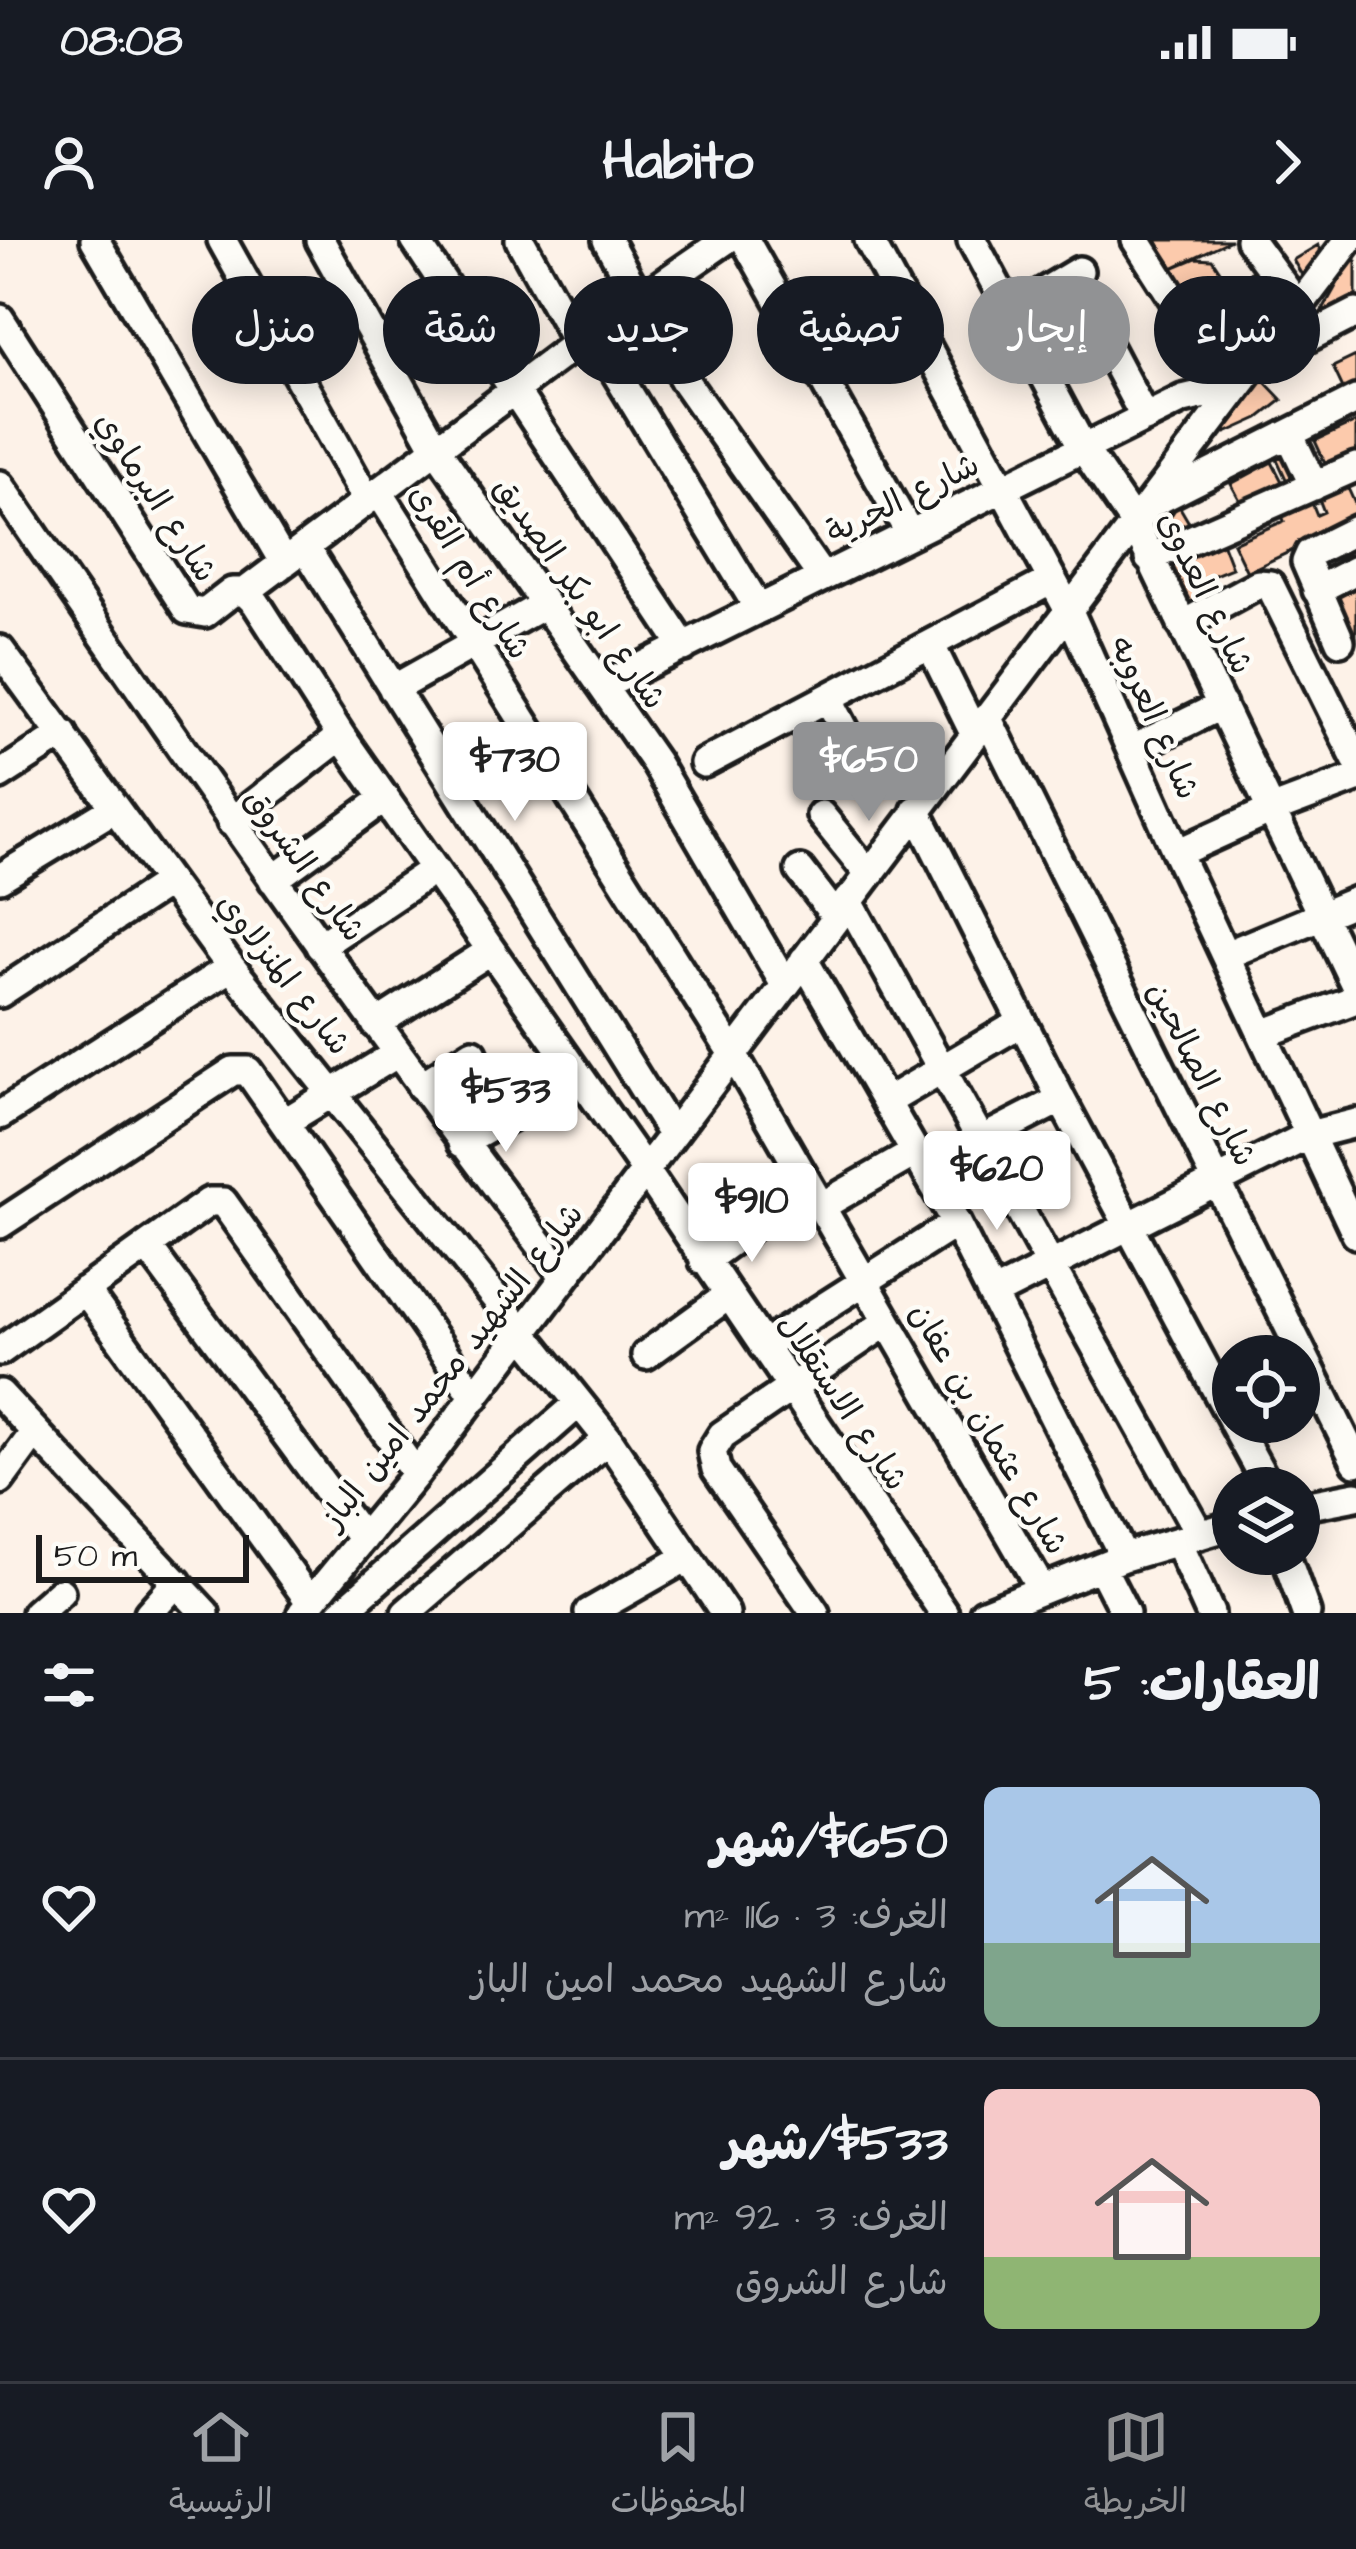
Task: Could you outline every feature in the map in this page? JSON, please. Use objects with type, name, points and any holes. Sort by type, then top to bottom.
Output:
[{"type":"street","points":[[95,240],[294,555],[393,689],[672,1134]]},
{"type":"street","name":"شارع أم القرى","points":[[222,240],[373,496],[474,644],[733,1054]]},
{"type":"street","points":[[415,240],[684,647]]},
{"type":"street","points":[[520,240],[564,307]]},
{"type":"street","points":[[608,240],[627,276]]},
{"type":"street","name":"شارع العروبه","points":[[869,240],[1068,609],[1356,1234]]},
{"type":"street","name":"شارع العدوى","points":[[972,240],[991,276]]},
{"type":"street","points":[[1136,240],[1159,276]]},
{"type":"street","points":[[1250,240],[1276,276]]},
{"type":"street","name":"شارع الشهيد محمد امين الباز","points":[[1320,277],[1348,240]]},
{"type":"street","points":[[676,276],[729,241],[910,534]]},
{"type":"street","name":"شارع ابو بكر الصديق","points":[[325,242],[437,450],[678,800],[785,985]]},
{"type":"street","points":[[1071,276],[1079,271]]},
{"type":"street","points":[[1320,333],[1356,313]]},
{"type":"street","name":"شارع البرماوي","points":[[0,319],[187,610],[205,613],[232,592],[244,592],[256,603],[433,870],[646,1170]]},
{"type":"street","points":[[244,592],[564,353]]},
{"type":"street","points":[[614,384],[759,608]]},
{"type":"street","points":[[687,384],[822,577]]},
{"type":"street","name":"شارع العدوى","points":[[1049,384],[1083,448],[1141,514],[1150,559],[1356,987]]},
{"type":"street","points":[[1127,384],[1145,418]]},
{"type":"street","name":"شارع الحرية","points":[[603,686],[1083,448],[1224,384]]},
{"type":"street","name":"شارع الشهيد محمد امين الباز","points":[[307,1608],[475,1397],[1239,384]]},
{"type":"street","points":[[1141,514],[1356,400]]},
{"type":"street","points":[[1290,436],[1314,486]]},
{"type":"street","points":[[1150,559],[1356,467]]},
{"type":"street","name":"شارع الشروق","points":[[0,485],[231,823],[565,1277]]},
{"type":"street","points":[[1306,657],[1348,638],[1317,590],[1306,568],[1307,557],[1356,530]]},
{"type":"street","points":[[1317,590],[1356,570]]},
{"type":"street","points":[[704,763],[1052,580]]},
{"type":"street","points":[[1182,626],[1227,599],[1270,585],[1356,759]]},
{"type":"street","points":[[393,689],[545,604]]},
{"type":"street","name":"شارع الصالحين","points":[[930,644],[1102,919],[1217,1181],[1356,1462]]},
{"type":"street","name":"شارع المنزلاوي","points":[[4,665],[63,734],[231,967],[608,1439],[725,1613]]},
{"type":"street","points":[[828,698],[862,763]]},
{"type":"street","points":[[1131,750],[1222,705]]},
{"type":"street","points":[[0,775],[63,734]]},
{"type":"street","points":[[231,823],[341,736]]},
{"type":"street","points":[[1177,853],[1356,778]]},
{"type":"street","points":[[273,880],[385,798]]},
{"type":"street","points":[[0,878],[116,808]]},
{"type":"street","points":[[916,810],[1061,1099],[1212,1382]]},
{"type":"street","points":[[821,815],[868,873]]},
{"type":"street","points":[[320,946],[433,870]]},
{"type":"street","points":[[800,870],[842,909],[981,1139],[1189,1539],[1210,1613]]},
{"type":"street","points":[[0,992],[169,882]]},
{"type":"street","points":[[1226,955],[1356,901]]},
{"type":"street","points":[[376,1024],[490,951]]},
{"type":"street","points":[[803,960],[956,1223],[992,1295],[1112,1562],[1125,1613]]},
{"type":"street","points":[[0,1115],[231,967]]},
{"type":"street","points":[[1263,1034],[1356,1000]]},
{"type":"street","points":[[886,1102],[1022,1022]]},
{"type":"street","points":[[285,1122],[398,1053]]},
{"type":"street","points":[[421,1086],[473,1053]]},
{"type":"street","name":"شارع عثمان بن عفان","points":[[733,1054],[887,1322],[1031,1600]]},
{"type":"street","points":[[0,1224],[233,1071],[243,1070],[252,1074],[475,1397]]},
{"type":"street","points":[[820,1207],[981,1139],[1061,1099]]},
{"type":"street","points":[[462,1143],[520,1111]]},
{"type":"street","points":[[992,1295],[1310,1135],[1356,1123]]},
{"type":"street","name":"شارع الاستقلال","points":[[646,1170],[944,1613]]},
{"type":"street","points":[[0,1351],[209,1202],[228,1206],[416,1474]]},
{"type":"street","points":[[704,1261],[763,1218]]},
{"type":"street","points":[[763,1346],[956,1223]]},
{"type":"street","points":[[147,1246],[363,1539]]},
{"type":"street","points":[[85,1290],[307,1608]]},
{"type":"street","points":[[646,1355],[729,1295]]},
{"type":"street","points":[[815,1613],[713,1460],[712,1451],[722,1435],[887,1322]]},
{"type":"street","points":[[0,1394],[205,1613]]},
{"type":"street","points":[[341,1613],[579,1403]]},
{"type":"street","points":[[0,1480],[35,1432]]},
{"type":"street","points":[[406,1613],[608,1439]]},
{"type":"street","points":[[1320,1503],[1356,1496]]},
{"type":"street","points":[[984,1613],[1031,1600],[1112,1562],[1212,1532]]},
{"type":"street","points":[[589,1613],[687,1557]]},
{"type":"street","points":[[1292,1575],[1306,1613]]},
{"type":"street","points":[[149,1613],[177,1582]]},
{"type":"street","points":[[37,1613],[60,1592]]},
{"type":"building","points":[[1156,240],[1231,240],[1170,269]]},
{"type":"building","points":[[1318,245],[1324,257],[1315,263],[1321,273],[1316,276],[1302,276],[1293,260]]},
{"type":"building","points":[[1356,254],[1356,304],[1320,323],[1320,315],[1344,272],[1339,263]]},
{"type":"building","points":[[1196,258],[1212,259],[1223,276],[1175,276],[1170,269]]},
{"type":"building","points":[[1356,356],[1356,400],[1350,403],[1333,367]]},
{"type":"building","points":[[1253,384],[1267,384],[1282,400],[1259,418],[1226,433],[1218,422]]},
{"type":"building","points":[[1356,422],[1356,467],[1332,478],[1315,441]]},
{"type":"building","points":[[1311,443],[1330,487],[1296,501],[1276,457]]},
{"type":"building","points":[[1272,462],[1292,501],[1252,522],[1231,484]]},
{"type":"building","points":[[1347,486],[1356,520],[1247,572],[1233,543],[1284,521],[1278,506],[1308,493],[1317,515],[1324,512],[1319,499]]},
{"type":"building","points":[[1178,504],[1202,545],[1153,546]]},
{"type":"building","points":[[1222,542],[1232,568],[1207,578],[1212,589],[1205,593],[1211,607],[1185,618],[1164,566]]},
{"type":"building","points":[[1356,585],[1356,638],[1354,639],[1335,593]]}]
